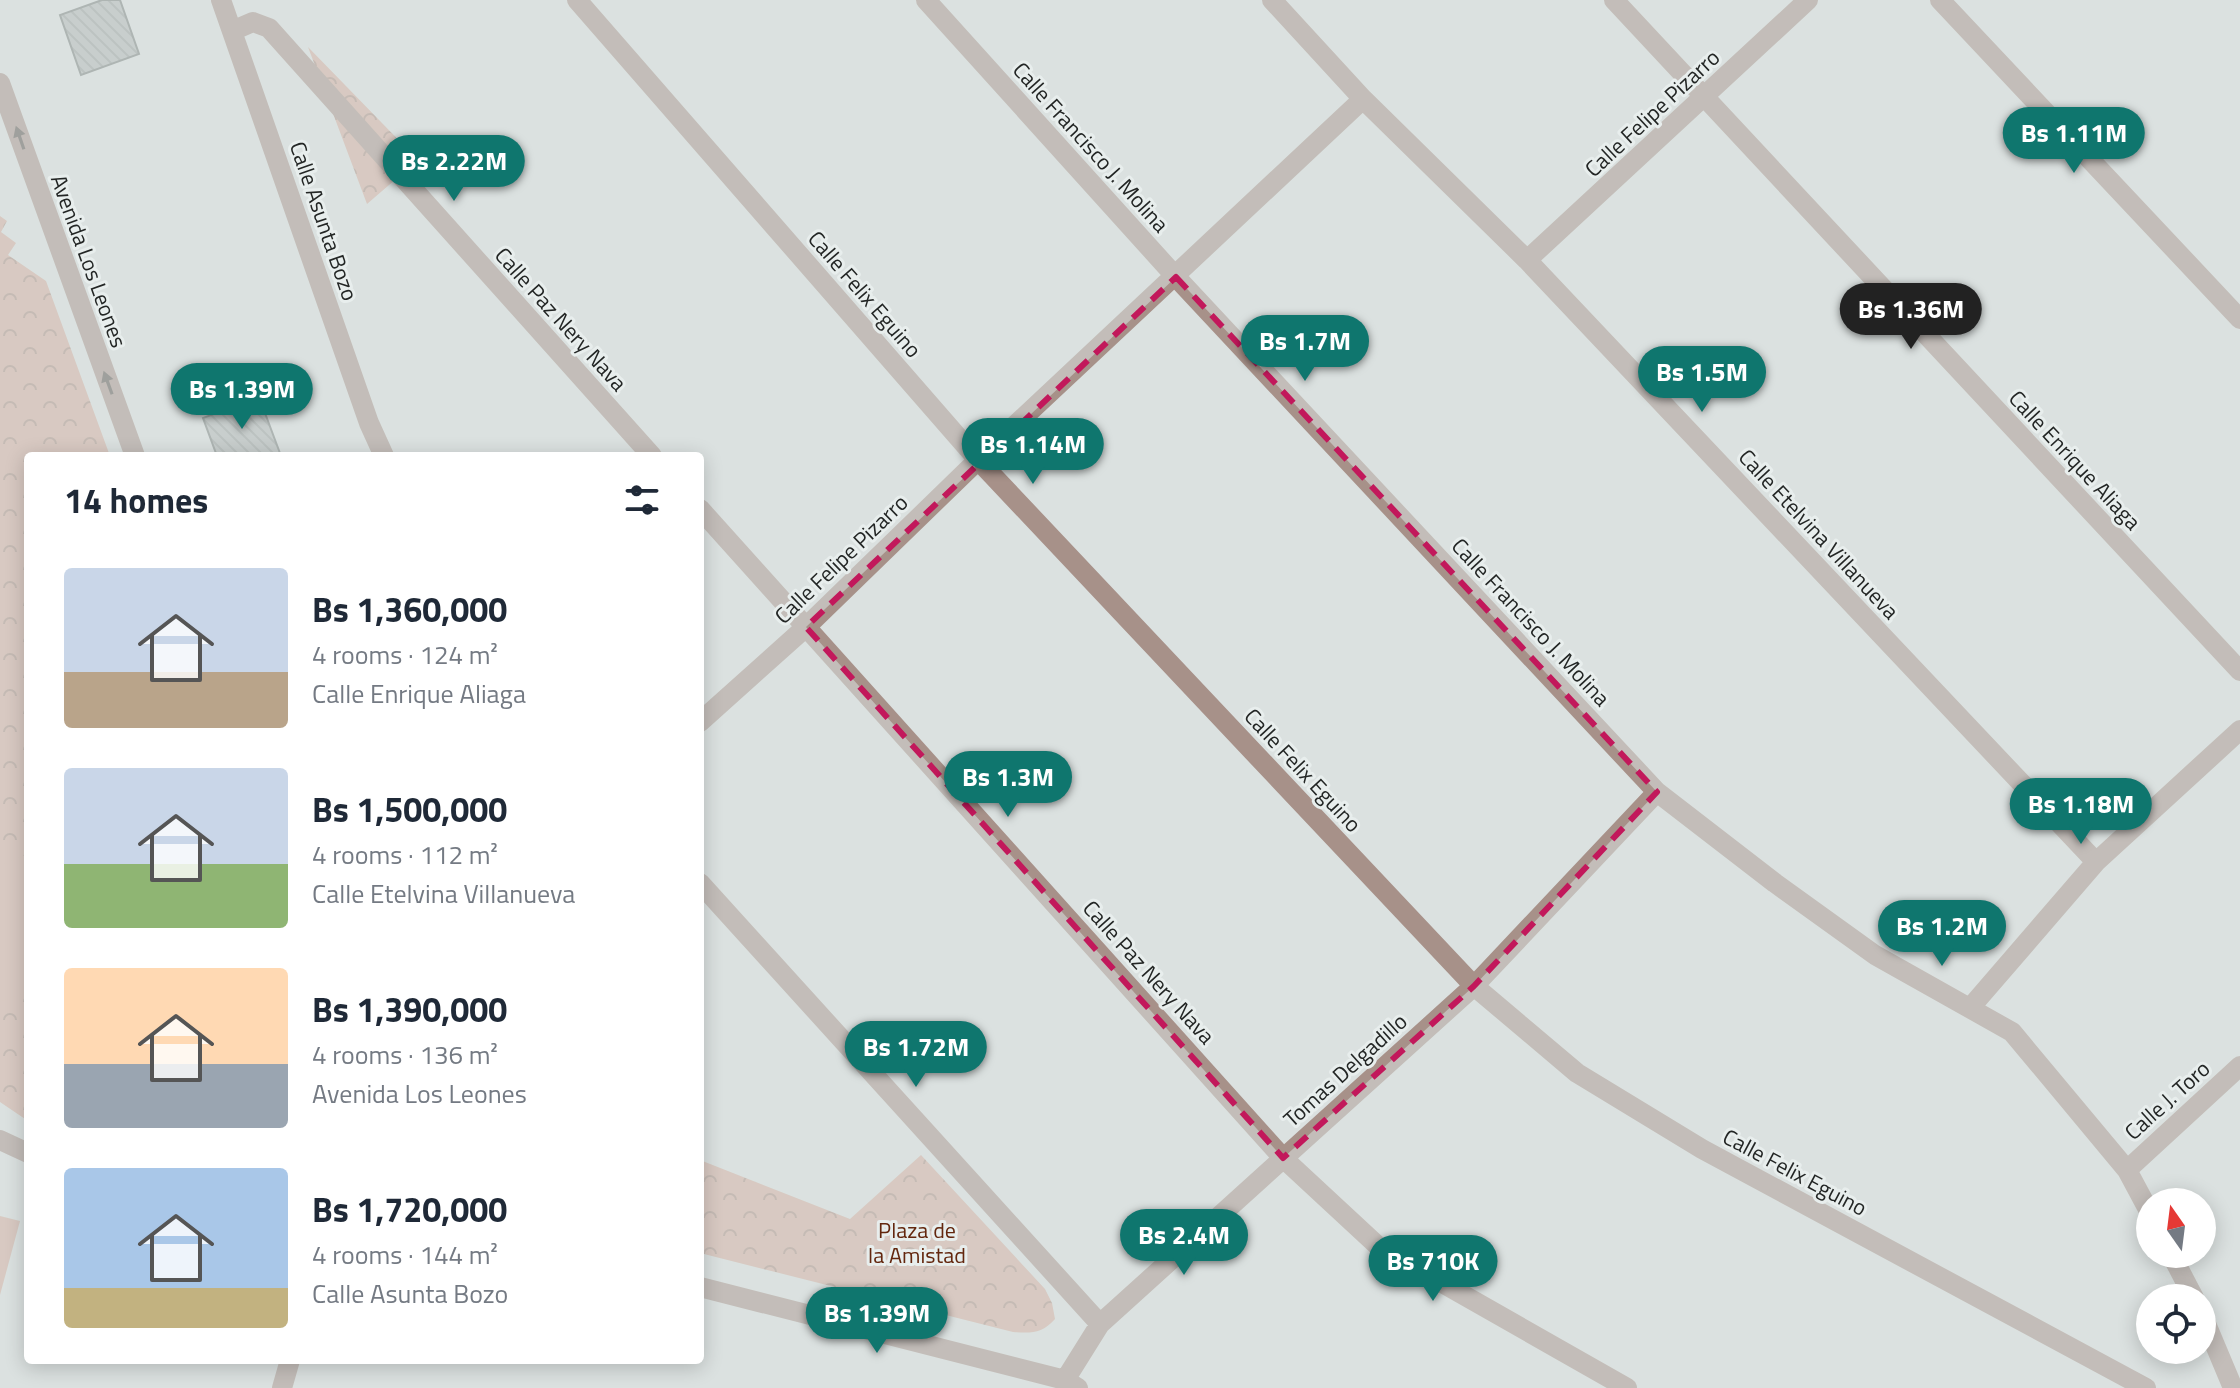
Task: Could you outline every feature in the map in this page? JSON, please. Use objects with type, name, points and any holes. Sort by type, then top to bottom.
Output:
[{"type":"street","name":"Calle Asunta Bozo","points":[[221,0],[369,423],[382,452]]},
{"type":"street","name":"Calle Felix Eguino","points":[[577,0],[978,460],[1474,986],[1577,1073],[1702,1149],[2146,1388]]},
{"type":"street","name":"Calle Francisco J. Molina","points":[[926,0],[1176,277],[1657,792],[1875,955],[2012,1032],[2127,1170],[2137,1188]]},
{"type":"street","name":"Calle Etelvina Villanueva","points":[[1272,0],[1363,99],[1527,260],[2096,862]]},
{"type":"street","name":"Calle Enrique Aliaga","points":[[1614,0],[2240,671]]},
{"type":"street","name":"Calle Felipe Pizarro","points":[[1527,260],[1808,0]]},
{"type":"street","points":[[1940,0],[2240,319]]},
{"type":"street","name":"Calle Paz Nery Nava","points":[[232,31],[253,22],[269,28],[648,452]]},
{"type":"street","name":"Avenida Los Leones","points":[[0,83],[134,452]]},
{"type":"street","name":"Calle Felipe Pizarro","points":[[704,718],[806,627],[978,460],[1363,99]]},
{"type":"street","name":"Calle Paz Nery Nava","points":[[704,513],[1283,1158],[1379,1247],[1627,1388]]},
{"type":"street","points":[[1970,1008],[2096,862],[2240,730]]},
{"type":"street","name":"Tomas Delgadillo","points":[[1072,1384],[1100,1324],[1474,986],[1657,792]]},
{"type":"street","points":[[704,887],[1100,1324]]},
{"type":"street","name":"Calle J. Toro","points":[[2127,1170],[2240,1066]]},
{"type":"street","points":[[0,1140],[24,1151]]},
{"type":"street","points":[[704,1288],[1072,1384]]},
{"type":"street","points":[[2216,1347],[2233,1388]]},
{"type":"street","points":[[282,1388],[289,1364]]},
{"type":"highlighted area","points":[[1176,277],[1657,792],[1474,986],[1283,1158],[806,627]]},
{"type":"green space","points":[[308,47],[418,160],[367,204]]},
{"type":"green space","points":[[0,216],[7,221],[1,232],[16,243],[8,255],[46,281],[109,452],[24,452],[24,1118],[0,1102]]},
{"type":"green space","points":[[24,856],[24,993],[0,1002],[0,866]]},
{"type":"green space","name":"Plaza de la Amistad","points":[[921,1155],[1045,1289],[1055,1319],[1041,1330],[1013,1332],[704,1254],[704,1162],[850,1219]]},
{"type":"green space","points":[[0,1216],[20,1221],[0,1295]]},
{"type":"building","points":[[102,0],[120,0],[139,54],[81,75],[60,15]]},
{"type":"building","points":[[259,397],[280,452],[216,452],[203,418]]}]
